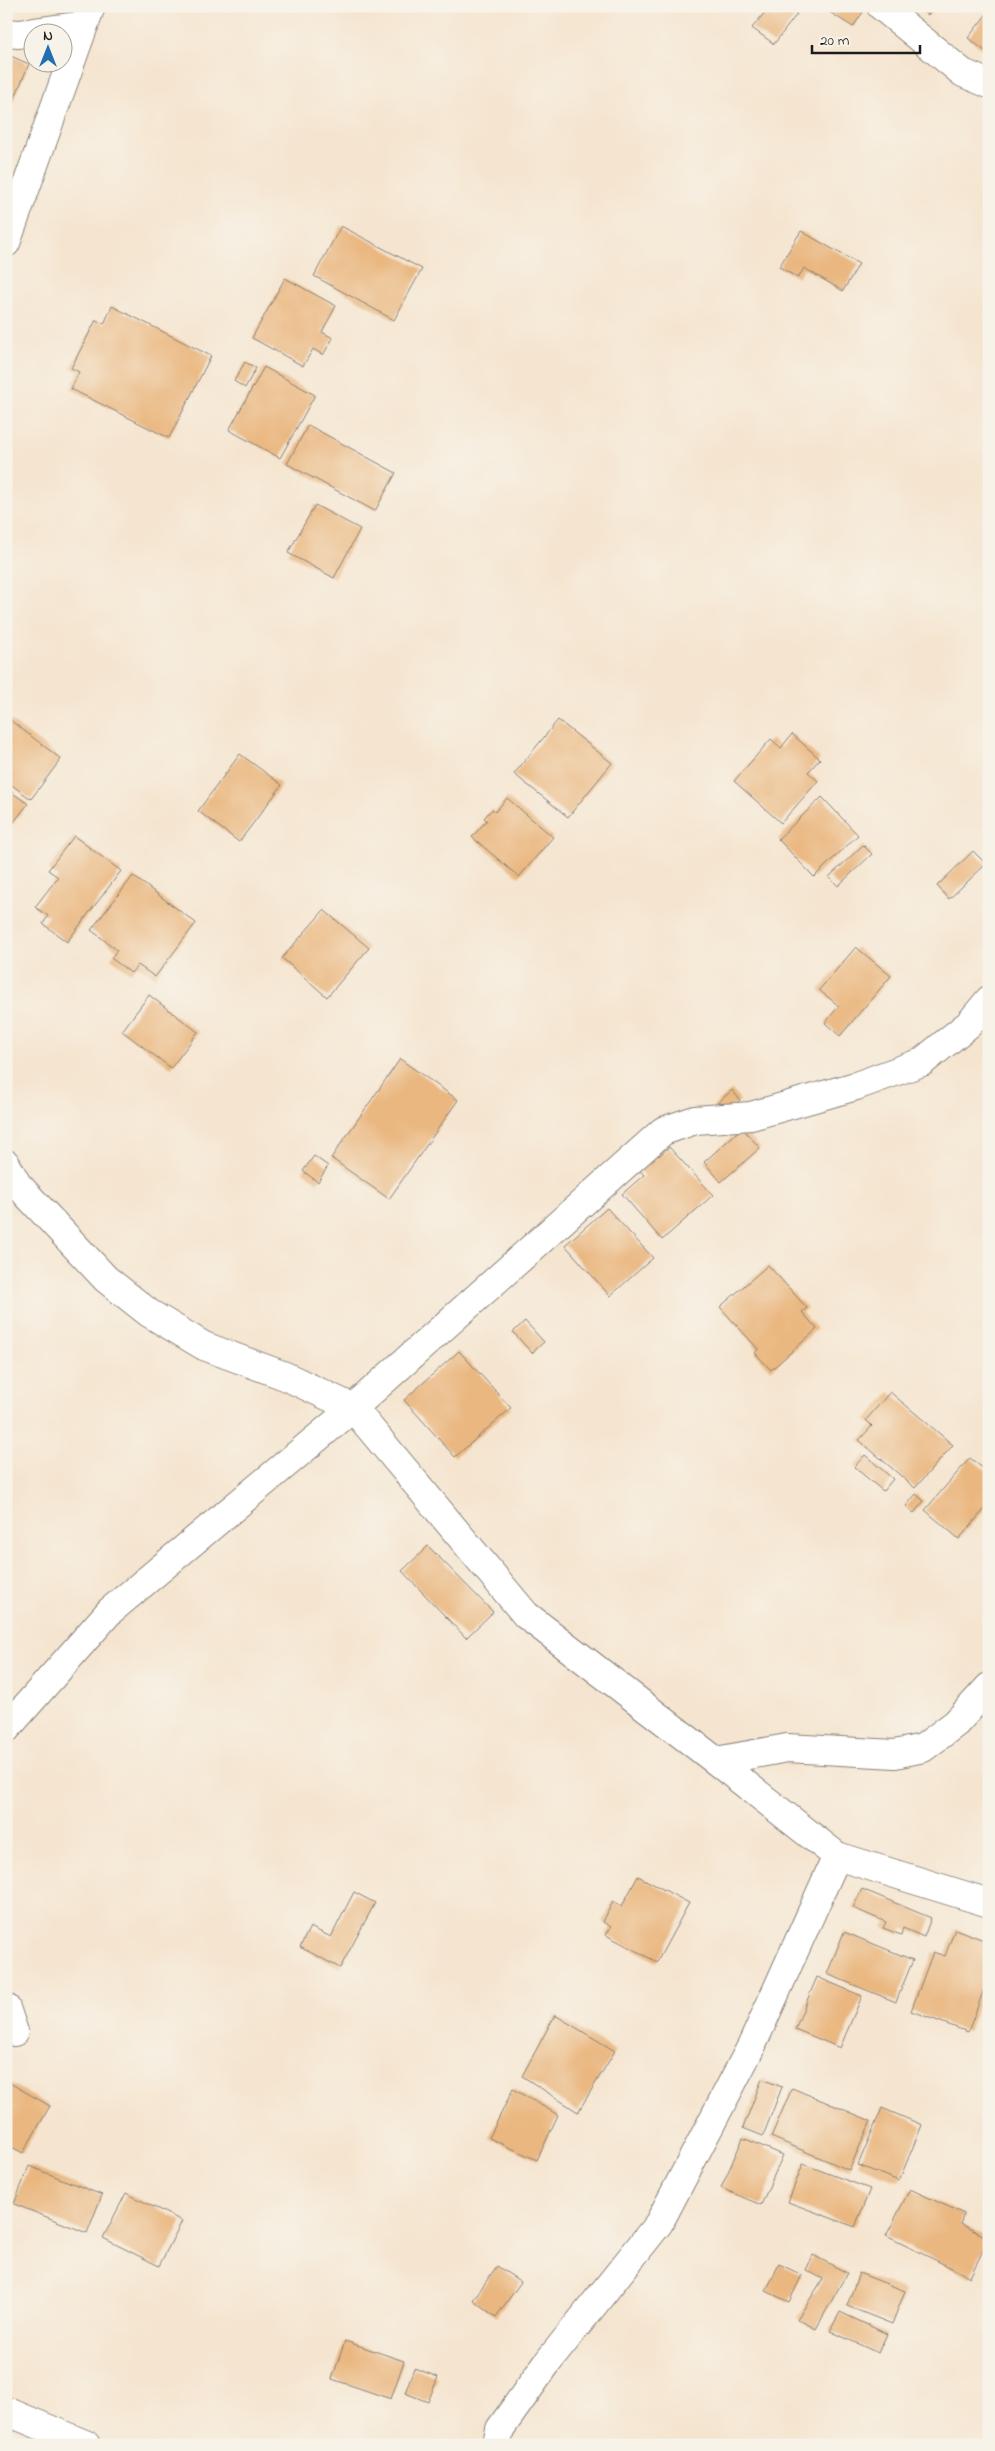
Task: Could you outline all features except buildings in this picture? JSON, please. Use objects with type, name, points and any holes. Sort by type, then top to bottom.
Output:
[{"type":"street","points":[[881,6],[963,73],[989,84]]},
{"type":"street","points":[[6,33],[19,34],[88,16]]},
{"type":"street","points":[[6,243],[88,16]]},
{"type":"street","points":[[6,1729],[110,1611],[353,1408],[663,1131],[695,1120],[751,1116],[856,1086],[922,1062],[969,1024],[989,1000]]},
{"type":"street","points":[[6,1164],[17,1184],[106,1279],[149,1313],[204,1346],[285,1376],[353,1408],[526,1615],[716,1760],[837,1856],[989,1904]]},
{"type":"street","points":[[716,1760],[787,1748],[895,1754],[923,1748],[956,1723],[989,1687]]},
{"type":"street","points":[[497,2445],[500,2429],[546,2363],[659,2223],[752,2045],[837,1856]]},
{"type":"street","points":[[6,2411],[87,2445]]}]
